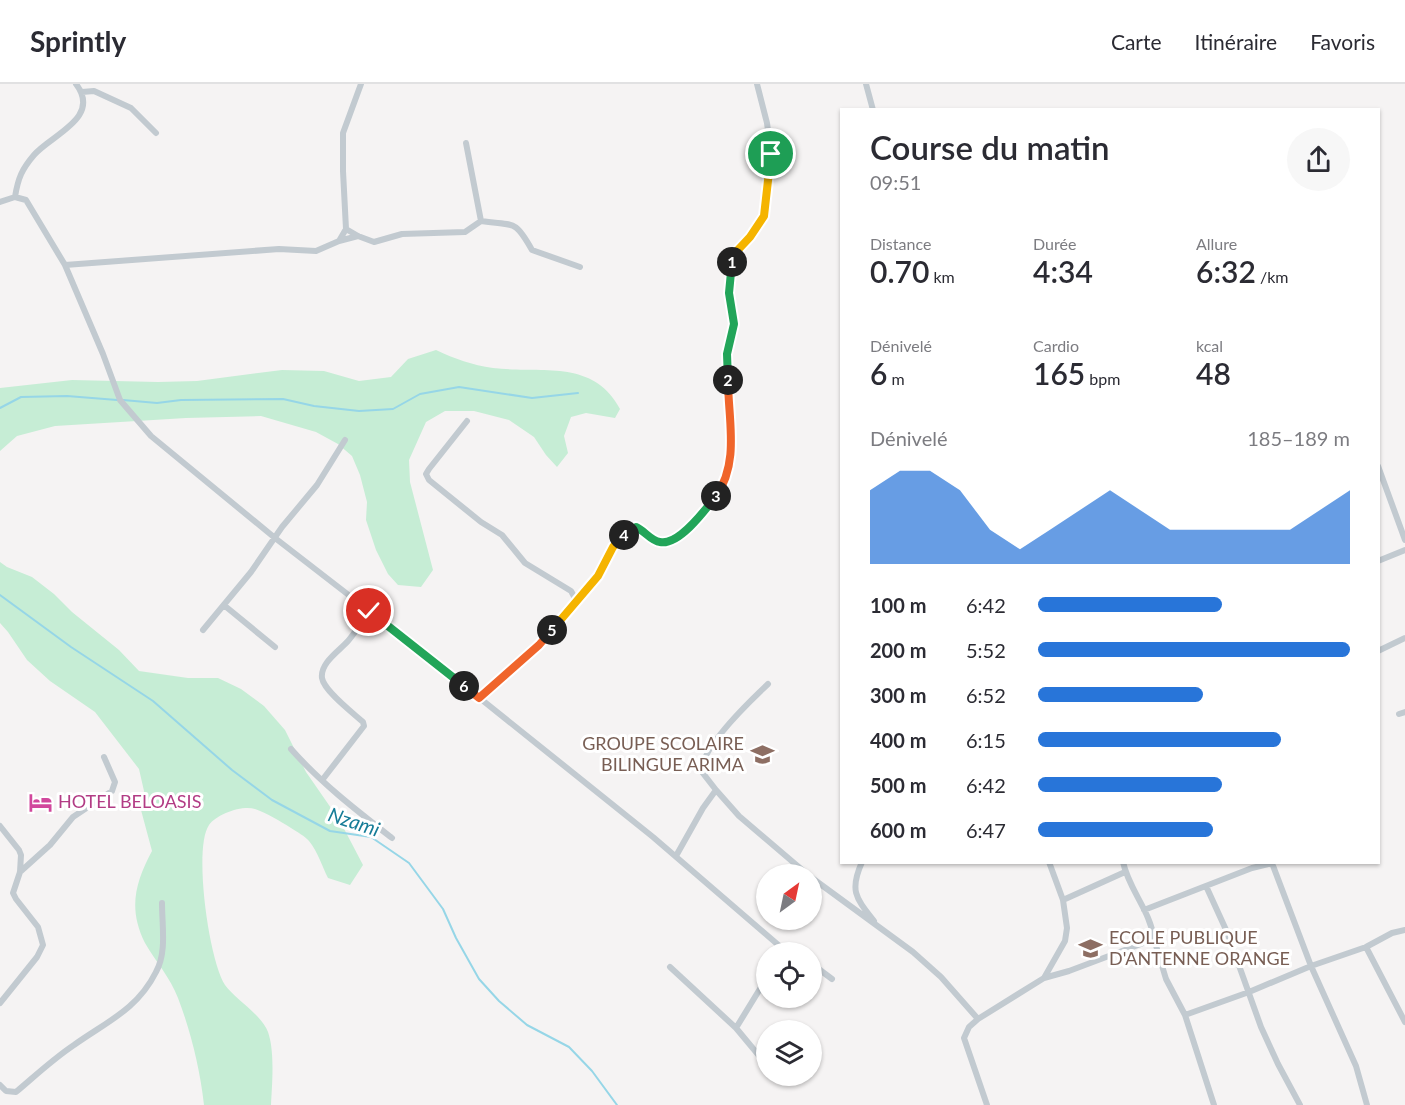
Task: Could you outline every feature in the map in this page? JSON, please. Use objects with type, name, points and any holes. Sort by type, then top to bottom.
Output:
[{"type":"street","points":[[15,197],[18,177],[36,153],[77,121],[82,109],[82,92],[76,84]]},
{"type":"street","points":[[339,241],[346,229],[342,171],[344,133],[362,84]]},
{"type":"street","points":[[479,698],[539,645],[598,576],[621,536],[636,527],[655,541],[663,543],[672,541],[685,532],[705,511],[724,484],[729,468],[732,430],[727,354],[734,324],[729,293],[731,267],[735,253],[750,237],[764,216],[771,154],[767,123],[757,84]]},
{"type":"street","points":[[866,84],[872,108]]},
{"type":"street","points":[[82,92],[94,91],[131,108],[156,133]]},
{"type":"street","points":[[466,143],[481,221]]},
{"type":"street","points":[[0,202],[15,197],[26,200],[65,265],[120,400],[151,436],[275,538],[676,856],[772,942]]},
{"type":"street","points":[[346,229],[358,237],[374,242],[402,234],[455,234],[465,232],[481,221],[514,225],[521,230],[532,250],[580,267]]},
{"type":"street","points":[[65,265],[279,249],[316,251],[339,241],[358,237]]},
{"type":"street","points":[[467,422],[429,469],[426,474],[429,480],[481,522],[502,535],[525,563],[571,591],[576,600]]},
{"type":"street","points":[[203,630],[225,606],[316,485],[345,440]]},
{"type":"street","points":[[1380,473],[1405,540]]},
{"type":"street","points":[[1380,560],[1405,550]]},
{"type":"street","points":[[225,606],[274,647]]},
{"type":"street","points":[[323,779],[364,726],[363,722],[326,687],[322,679],[323,670],[369,611]]},
{"type":"street","points":[[1380,650],[1405,638]]},
{"type":"street","points":[[768,684],[736,713],[702,760],[702,772],[739,816],[795,864]]},
{"type":"street","points":[[291,748],[312,773],[323,779],[340,797],[392,838]]},
{"type":"street","points":[[20,872],[50,845],[79,811],[111,791],[115,782],[104,757]]},
{"type":"street","points":[[676,856],[703,807],[717,790]]},
{"type":"street","points":[[0,826],[19,850],[20,872],[13,893],[38,927],[43,945],[37,957],[0,1003]]},
{"type":"street","points":[[860,864],[854,879],[854,890],[857,899],[878,927]]},
{"type":"street","points":[[1044,978],[1065,941],[1067,928],[1063,900],[1050,864]]},
{"type":"street","points":[[1123,864],[1125,872],[1152,926],[1166,979],[1185,1015],[1214,1105]]},
{"type":"street","points":[[1144,910],[1252,868],[1269,864]]},
{"type":"street","points":[[1273,864],[1311,966],[1356,1066],[1367,1105]]},
{"type":"street","points":[[1063,900],[1125,872]]},
{"type":"street","points":[[822,885],[913,952],[941,977],[978,1019]]},
{"type":"street","points":[[1206,886],[1227,932],[1278,1064],[1300,1105]]},
{"type":"street","points":[[0,1085],[6,1091],[16,1092],[74,1045],[116,1019],[136,1002],[157,972],[163,948],[162,903]]},
{"type":"street","points":[[1185,1015],[1366,947],[1392,933],[1405,930]]},
{"type":"street","points":[[987,1105],[964,1038],[969,1027],[1044,978],[1154,939]]},
{"type":"street","points":[[1366,947],[1405,1022]]},
{"type":"street","points":[[670,967],[736,1028],[756,1052]]},
{"type":"street","points":[[822,972],[832,979]]},
{"type":"street","points":[[736,1028],[756,995]]},
{"type":"green space","points":[[436,350],[485,367],[547,370],[581,375],[596,382],[609,393],[620,409],[615,418],[586,413],[571,417],[564,436],[568,453],[557,467],[534,437],[509,420],[474,411],[445,411],[426,422],[409,460],[410,482],[433,570],[421,587],[398,585],[388,574],[376,550],[366,520],[367,502],[352,456],[338,444],[316,432],[261,416],[186,418],[55,426],[17,436],[0,451],[0,388],[72,380],[197,381],[282,370],[324,371],[359,381],[391,377],[408,359]]},
{"type":"green space","points":[[0,562],[32,577],[54,594],[72,612],[119,650],[139,671],[188,678],[218,678],[241,689],[264,706],[285,730],[306,772],[340,821],[363,865],[350,885],[328,878],[315,850],[307,839],[278,820],[250,808],[230,811],[218,817],[209,825],[204,837],[202,856],[205,905],[214,953],[225,985],[260,1019],[268,1032],[272,1058],[271,1105],[204,1105],[191,1037],[183,1011],[171,983],[145,943],[137,919],[135,907],[138,885],[152,851],[141,810],[144,791],[139,769],[95,712],[50,681],[27,660],[0,623]]},
{"type":"waterway","points":[[123,400],[157,403],[181,400],[283,399],[314,406],[359,411],[393,409],[420,394],[459,387],[532,398],[578,393]]},
{"type":"waterway","points":[[0,408],[21,397],[67,396],[117,400]]},
{"type":"waterway","name":"Nzami","points":[[0,595],[71,647],[153,701],[232,770],[272,800],[330,831],[371,837],[409,863],[443,909],[479,979],[499,1001],[527,1025],[569,1047],[592,1071],[617,1105]]},
{"type":"place","name":"GROUPE SCOLAIRE BILINGUE ARIMA","points":[[762,754]]},
{"type":"place","name":"HOTEL BELOASIS","points":[[40,802]]},
{"type":"place","name":"ECOLE PUBLIQUE D'ANTENNE ORANGE","points":[[1091,948]]},
{"type":"route","points":[[369,611],[479,698],[539,645],[598,576],[621,536],[636,527],[655,541],[663,543],[672,541],[685,532],[705,511],[724,484],[729,468],[732,430],[727,354],[734,324],[729,293],[731,267],[735,253],[750,237],[764,216],[771,154]]}]
